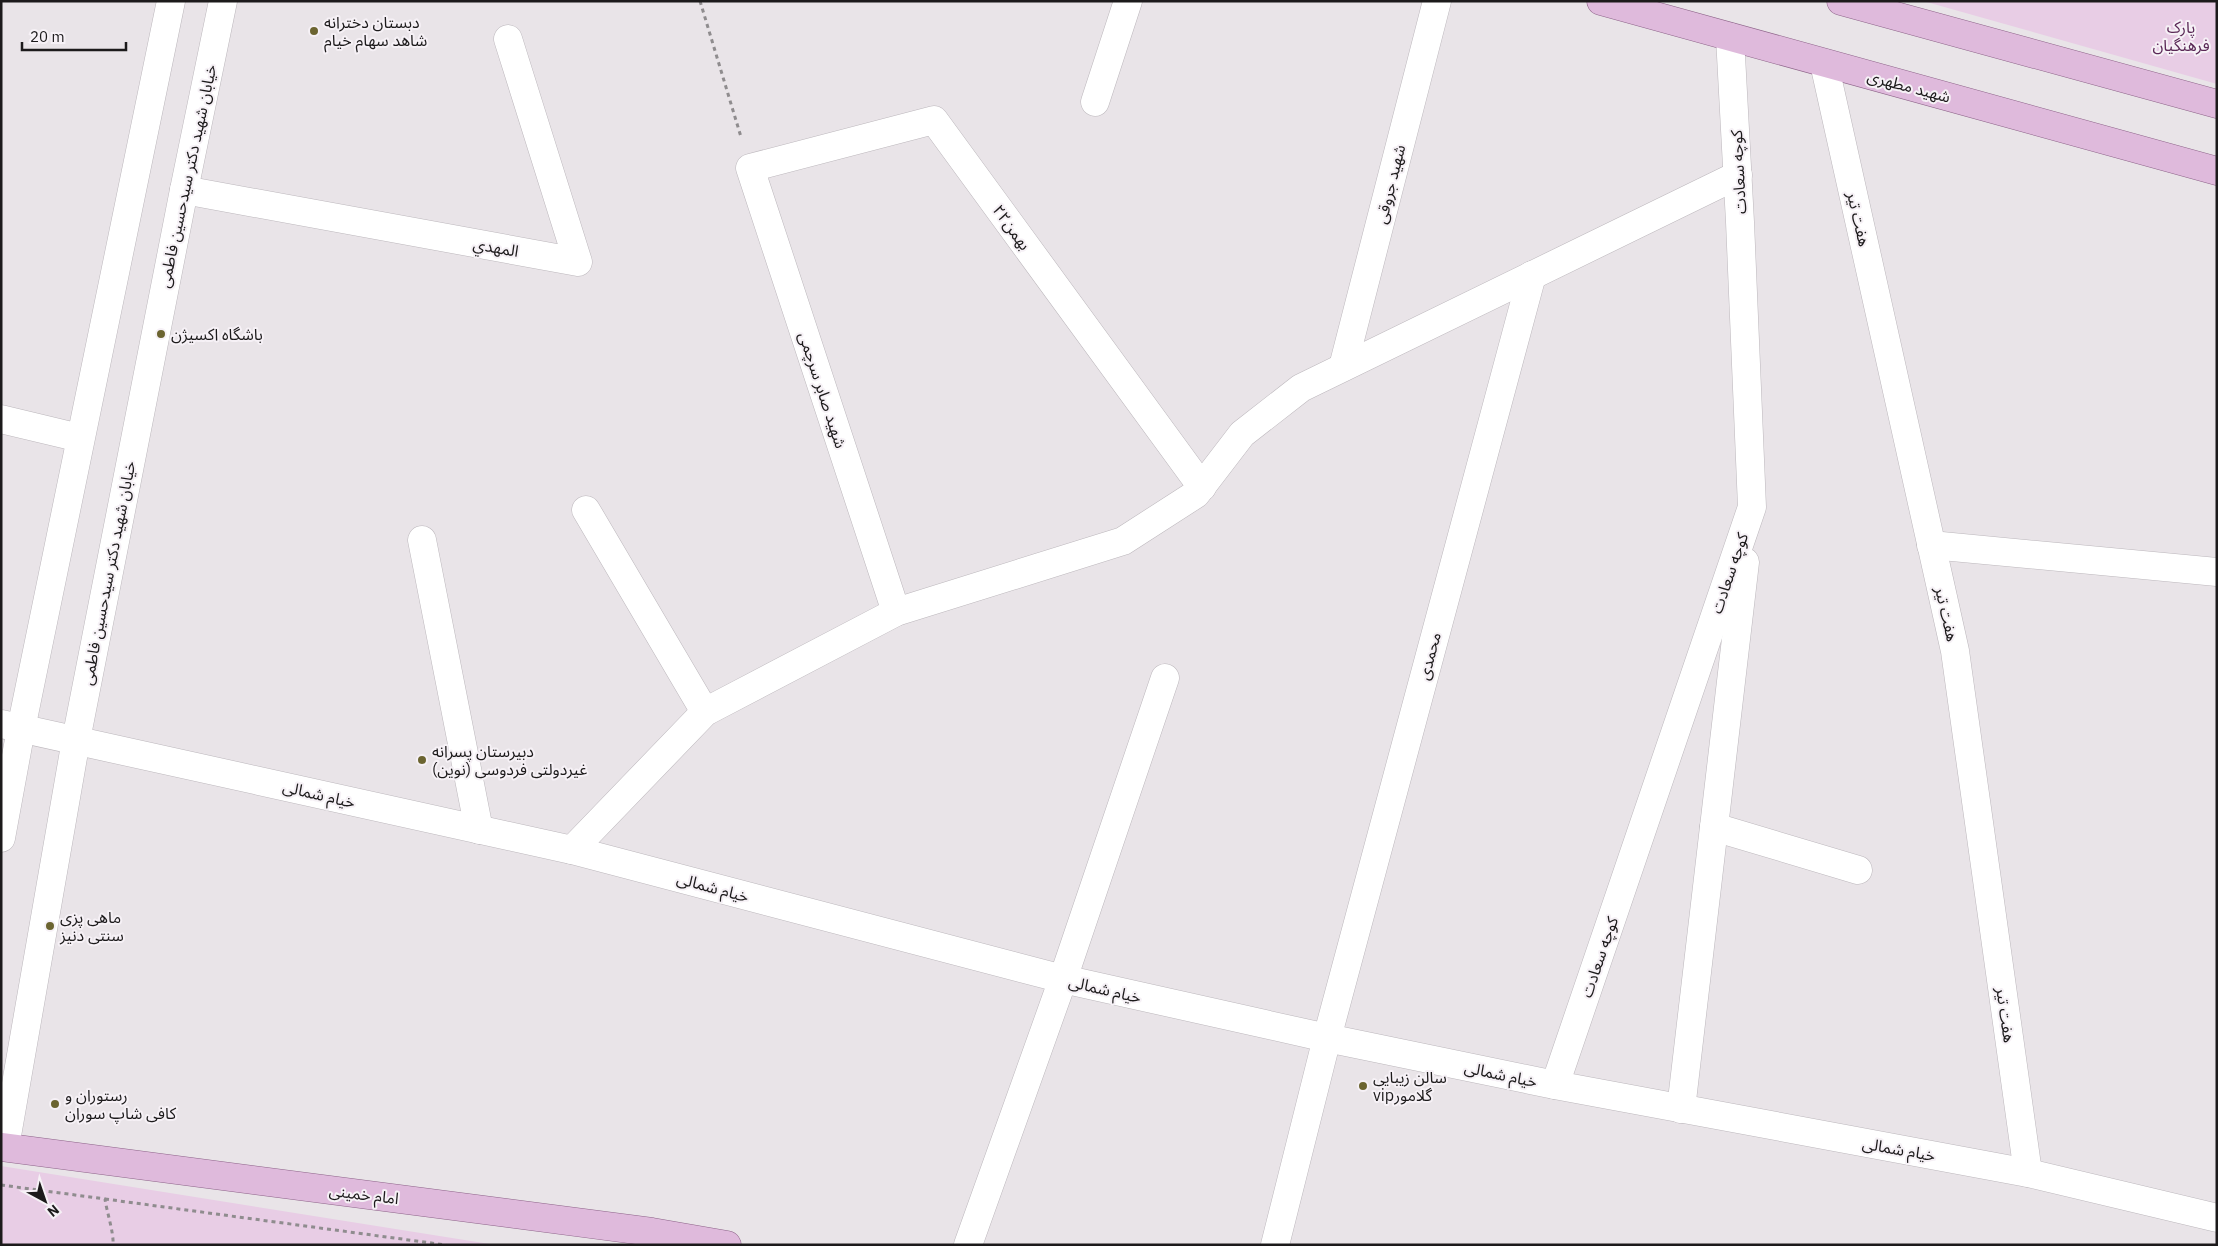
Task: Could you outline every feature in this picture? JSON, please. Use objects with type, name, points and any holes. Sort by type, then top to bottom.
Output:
[{"type":"main road","name":"شهید مطهری","points":[[1600,1],[2217,171]]},
{"type":"main road","points":[[1841,1],[2217,104]]},
{"type":"main road","name":"امام خمینی","points":[[3,1147],[652,1232],[727,1245]]},
{"type":"street","points":[[1,838],[11,726],[80,438],[171,1]]},
{"type":"street","name":"خیابان شهید دکتر سیدحسین فاطمی","points":[[3,1147],[76,740],[184,190],[224,1]]},
{"type":"street","points":[[1094,102],[1128,1]]},
{"type":"street","name":"شهید جروقی","points":[[1343,367],[1438,1]]},
{"type":"street","name":"کوچه سعادت","points":[[1555,1085],[1752,508],[1738,175],[1730,37]]},
{"type":"street","name":"المهدي","points":[[184,190],[578,262],[508,39]]},
{"type":"street","name":"هفت تير","points":[[1824,63],[1955,651],[2028,1173]]},
{"type":"street","name":"۲۲بهمن","points":[[750,168],[934,120],[1202,487]]},
{"type":"street","name":"شهید صابر سرچمی","points":[[750,168],[896,612]]},
{"type":"street","points":[[572,850],[706,712],[896,612],[1123,541],[1196,494],[1242,434],[1301,388],[1738,175]]},
{"type":"street","name":"محمدی","points":[[1275,1245],[1327,1038],[1532,275]]},
{"type":"street","points":[[1,419],[80,438]]},
{"type":"street","points":[[1681,1109],[1752,508]]},
{"type":"street","points":[[586,510],[706,712]]},
{"type":"street","points":[[422,540],[480,830]]},
{"type":"street","points":[[1931,545],[2217,572]]},
{"type":"street","points":[[968,1245],[1165,678]]},
{"type":"street","name":"خیام شمالی","points":[[11,726],[572,850],[1062,979],[1327,1038],[1555,1085],[2028,1173],[2217,1218]]},
{"type":"street","points":[[1714,827],[1858,870]]},
{"type":"path","points":[[700,1],[750,168]]},
{"type":"path","points":[[1,1185],[446,1245]]},
{"type":"path","points":[[105,1199],[108,1222],[114,1236],[113,1245]]},
{"type":"green space","name":"پارک فرهنگیان","points":[[1923,1],[2217,1],[2217,84]]},
{"type":"green space","points":[[1,1166],[496,1245],[1,1245]]},
{"type":"place","name":"دبستان دخترانه شاهد سهام خیام","points":[[314,31]]},
{"type":"place","name":"باشگاه اکسیژن","points":[[161,334]]},
{"type":"place","name":"دبیرستان پسرانه غیردولتی فردوسی (نوین)","points":[[422,760]]},
{"type":"place","name":"ماهی پزی سنتی دنیز","points":[[50,926]]},
{"type":"place","name":"سالن زیبایی vipگلامور","points":[[1363,1086]]},
{"type":"place","name":"رستوران و کافی شاپ سوران","points":[[55,1104]]}]
